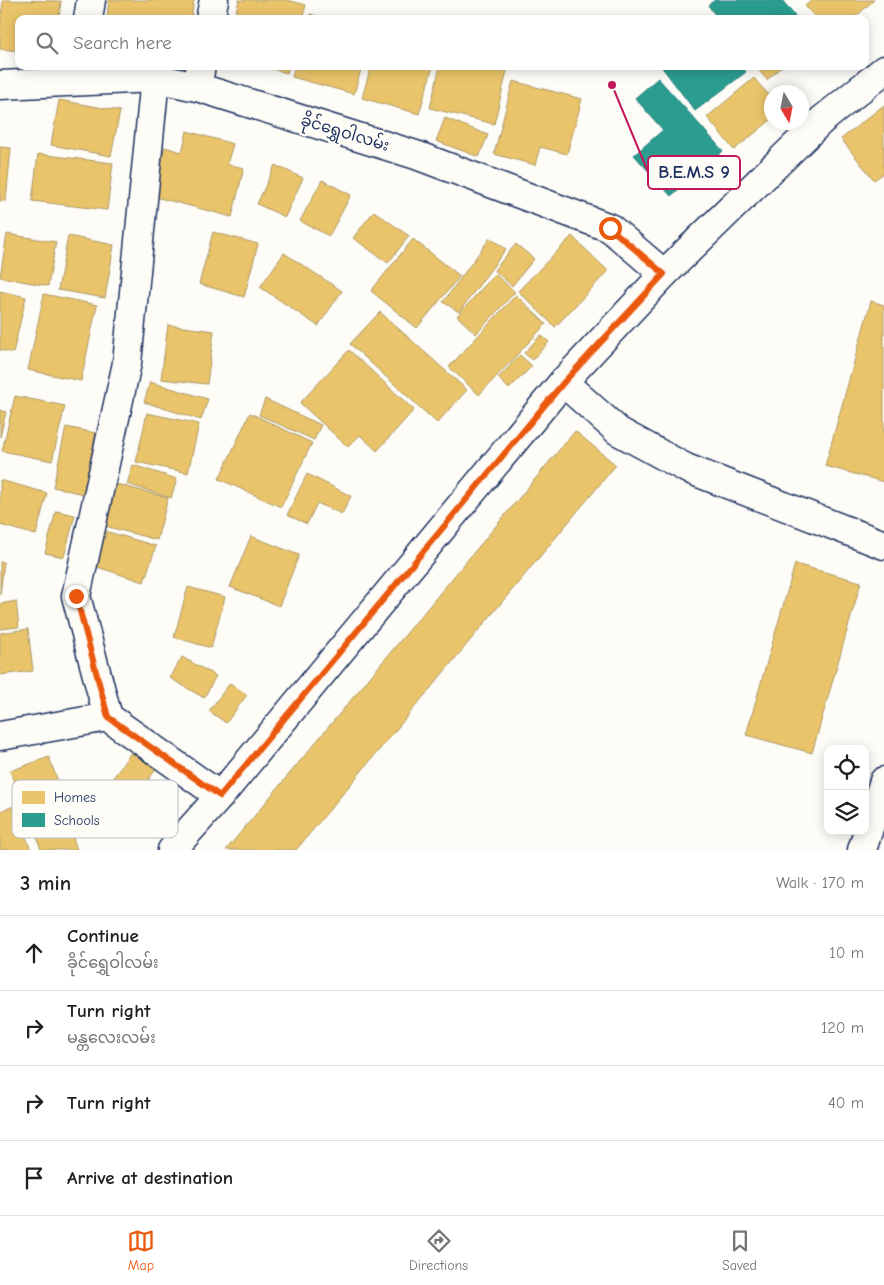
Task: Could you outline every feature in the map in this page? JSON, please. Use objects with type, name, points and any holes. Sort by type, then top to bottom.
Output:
[{"type":"street","points":[[89,15],[91,0]]},
{"type":"street","points":[[211,15],[214,0]]},
{"type":"street","points":[[172,850],[220,796],[564,382],[664,274],[822,120],[884,70]]},
{"type":"street","name":"ခိုင်ရွှေဝါလမ်း","points":[[0,85],[78,74],[155,78],[199,76],[610,228],[664,274]]},
{"type":"street","points":[[155,78],[127,363],[76,596],[108,717],[220,796]]},
{"type":"street","points":[[564,382],[618,431],[686,468],[884,545]]},
{"type":"street","points":[[0,736],[108,717]]},
{"type":"street","points":[[862,850],[884,781]]},
{"type":"building: Homes","points":[[3,0],[61,1],[59,15],[15,15],[15,51],[0,49]]},
{"type":"building: Homes","points":[[109,0],[194,0],[192,15],[107,15]]},
{"type":"building: Homes","points":[[239,0],[287,0],[306,5],[303,15],[235,15]]},
{"type":"building: Homes","points":[[812,0],[874,0],[857,15],[813,15],[805,6]]},
{"type":"building: Homes","points":[[276,70],[288,70],[287,73]]},
{"type":"building: Homes","points":[[294,70],[361,70],[354,94],[292,77]]},
{"type":"building: Homes","points":[[370,70],[432,70],[419,114],[362,98]]},
{"type":"building: Homes","points":[[439,70],[507,71],[494,124],[430,108]]},
{"type":"building: Homes","points":[[758,70],[778,70],[767,80]]},
{"type":"building: Homes","points":[[754,78],[764,90],[764,126],[734,150],[707,117]]},
{"type":"building: Homes","points":[[513,81],[582,99],[567,154],[540,147],[535,165],[494,154]]},
{"type":"building: Homes","points":[[59,100],[120,111],[111,156],[51,145]]},
{"type":"building: Homes","points":[[884,105],[884,173],[874,180],[841,139]]},
{"type":"building: Homes","points":[[445,118],[488,135],[479,157],[436,141]]},
{"type":"building: Homes","points":[[187,131],[233,144],[227,164],[244,168],[232,217],[152,196],[165,147],[182,152]]},
{"type":"building: Homes","points":[[0,147],[11,148],[6,201],[0,201]]},
{"type":"building: Homes","points":[[38,154],[113,163],[107,210],[32,201]]},
{"type":"building: Homes","points":[[275,165],[303,178],[285,217],[257,204]]},
{"type":"building: Homes","points":[[322,180],[351,195],[329,236],[300,221]]},
{"type":"building: Homes","points":[[374,211],[409,236],[388,263],[353,238]]},
{"type":"building: Homes","points":[[213,232],[258,244],[244,297],[199,284]]},
{"type":"building: Homes","points":[[7,234],[56,242],[48,286],[0,277]]},
{"type":"building: Homes","points":[[68,236],[114,245],[105,298],[58,290]]},
{"type":"building: Homes","points":[[572,236],[608,271],[555,327],[518,291]]},
{"type":"building: Homes","points":[[490,238],[506,249],[459,312],[443,302]]},
{"type":"building: Homes","points":[[413,239],[460,276],[417,328],[371,291]]},
{"type":"building: Homes","points":[[516,244],[534,259],[512,286],[494,270]]},
{"type":"building: Homes","points":[[284,253],[342,291],[318,326],[260,287]]},
{"type":"building: Homes","points":[[495,274],[515,292],[476,334],[457,316]]},
{"type":"building: Homes","points":[[0,291],[26,297],[13,353],[0,350]]},
{"type":"building: Homes","points":[[44,294],[97,305],[81,381],[28,370]]},
{"type":"building: Homes","points":[[516,295],[546,324],[479,395],[449,367]]},
{"type":"building: Homes","points":[[871,301],[884,305],[884,482],[825,466]]},
{"type":"building: Homes","points":[[380,312],[467,390],[437,423],[350,344]]},
{"type":"building: Homes","points":[[168,325],[214,331],[207,384],[161,379]]},
{"type":"building: Homes","points":[[541,335],[549,342],[532,360],[524,353]]},
{"type":"building: Homes","points":[[349,350],[414,410],[377,451],[360,435],[348,447],[300,403]]},
{"type":"building: Homes","points":[[520,355],[532,366],[509,389],[498,378]]},
{"type":"building: Homes","points":[[150,382],[208,399],[201,420],[144,402]]},
{"type":"building: Homes","points":[[15,396],[65,406],[52,461],[2,451]]},
{"type":"building: Homes","points":[[265,399],[321,425],[314,440],[259,415]]},
{"type":"building: Homes","points":[[0,410],[6,412],[0,437]]},
{"type":"building: Homes","points":[[147,413],[199,424],[188,473],[136,462]]},
{"type":"building: Homes","points":[[250,413],[312,443],[281,507],[219,479]]},
{"type":"building: Homes","points":[[66,427],[96,433],[83,494],[53,487]]},
{"type":"building: Homes","points":[[575,431],[616,465],[296,850],[226,850]]},
{"type":"building: Homes","points":[[133,465],[177,479],[171,498],[127,484]]},
{"type":"building: Homes","points":[[307,474],[351,496],[342,514],[317,503],[307,524],[287,515]]},
{"type":"building: Homes","points":[[0,480],[47,493],[36,535],[0,525]]},
{"type":"building: Homes","points":[[113,483],[168,498],[157,540],[101,525]]},
{"type":"building: Homes","points":[[56,511],[75,515],[64,557],[45,553]]},
{"type":"building: Homes","points":[[105,531],[156,546],[144,582],[94,566]]},
{"type":"building: Homes","points":[[251,536],[299,555],[279,606],[230,587]]},
{"type":"building: Homes","points":[[0,562],[4,562],[0,595]]},
{"type":"building: Homes","points":[[795,564],[861,582],[812,753],[746,735]]},
{"type":"building: Homes","points":[[188,587],[225,597],[211,648],[174,637]]},
{"type":"building: Homes","points":[[16,601],[19,627],[0,629],[0,604]]},
{"type":"building: Homes","points":[[28,629],[33,671],[0,675],[0,633]]},
{"type":"building: Homes","points":[[182,657],[216,676],[204,698],[170,678]]},
{"type":"building: Homes","points":[[230,683],[247,695],[226,723],[209,711]]},
{"type":"building: Homes","points":[[132,751],[156,769],[148,780],[111,780]]},
{"type":"building: Homes","points":[[49,757],[57,780],[13,780],[10,771]]},
{"type":"building: Homes","points":[[12,807],[12,838],[26,838],[31,850],[0,850],[0,811]]},
{"type":"building: Homes","points":[[37,838],[73,838],[77,850],[41,850]]},
{"type":"building: Schools","points":[[715,0],[782,0],[794,15],[715,15],[708,5]]},
{"type":"building: Schools","points":[[664,70],[745,70],[746,72],[695,111]]},
{"type":"building: Schools","points":[[658,78],[723,151],[671,196],[634,155],[663,130],[635,98]]},
{"type":"place","name":"B.E.M.S 9","points":[[612,85]]},
{"type":"route","points":[[76,596],[108,717],[220,796],[564,382],[664,274],[610,228]]}]
